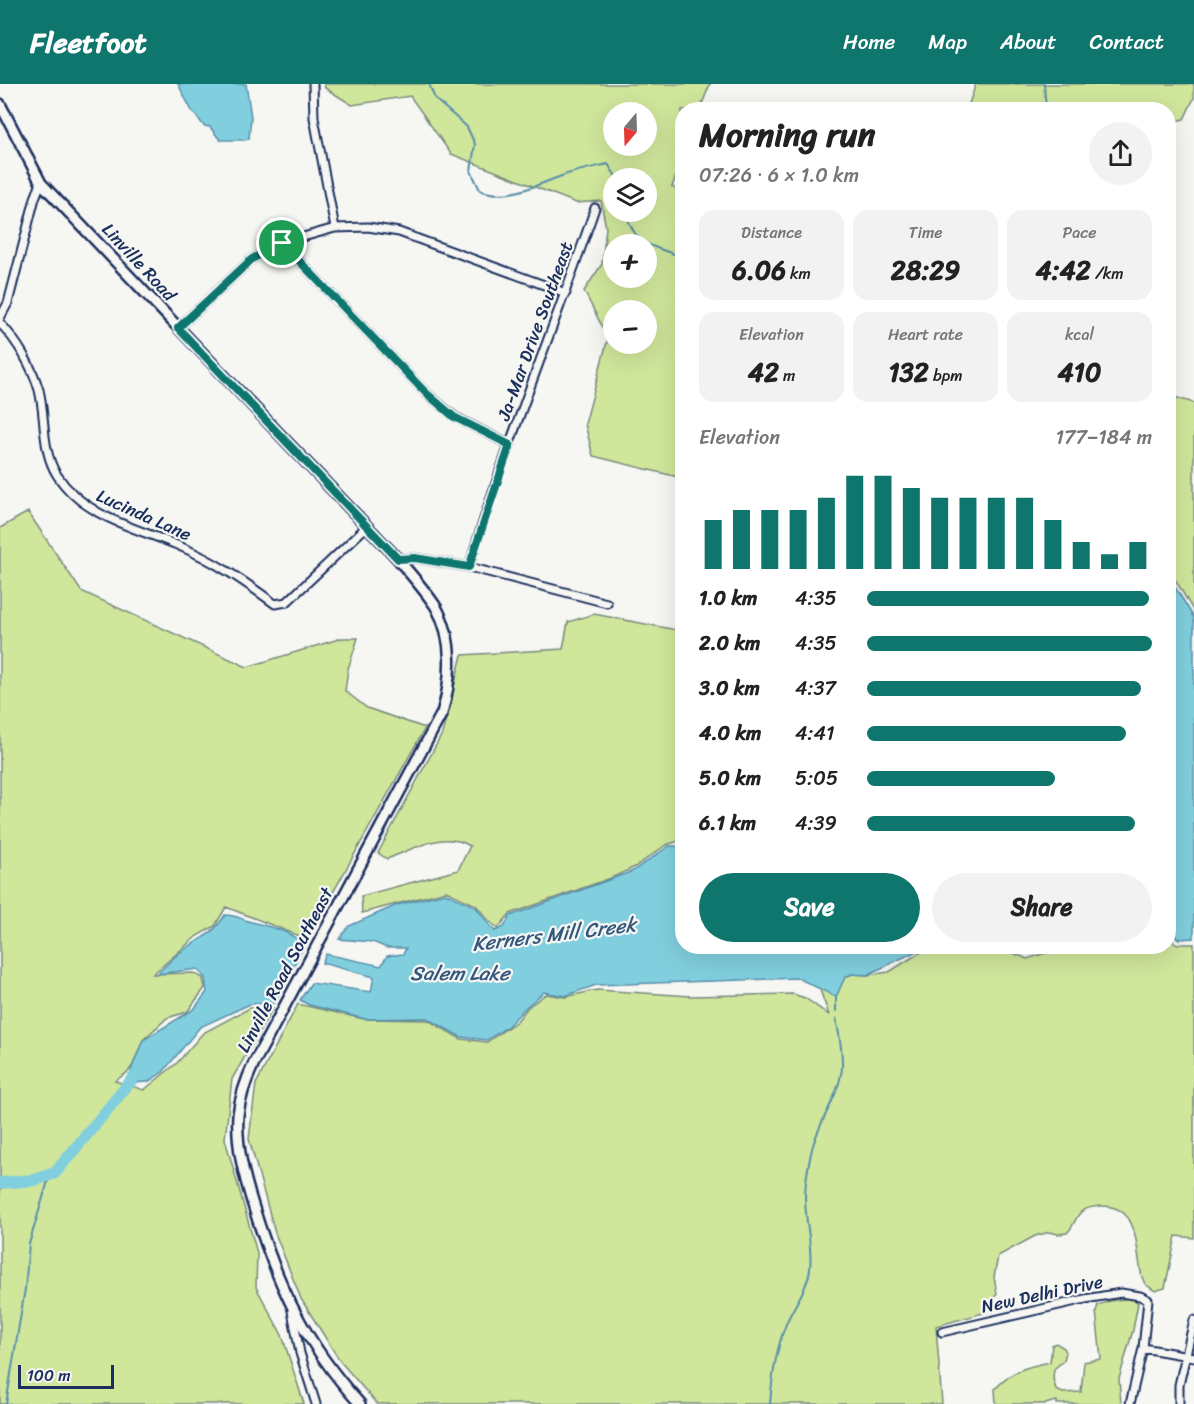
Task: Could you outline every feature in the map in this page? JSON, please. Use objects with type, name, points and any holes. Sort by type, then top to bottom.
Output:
[{"type":"main road","name":"Linville Road","points":[[0,104],[41,183],[398,559]]},
{"type":"main road","name":"Linville Road Southeast","points":[[360,1404],[321,1357],[292,1308],[268,1250],[244,1171],[238,1137],[239,1105],[254,1063],[400,794],[445,702],[449,664],[444,626],[436,608],[398,559]]},
{"type":"street","points":[[313,84],[314,118],[335,228]]},
{"type":"street","points":[[0,318],[8,303],[35,198],[41,183]]},
{"type":"street","name":"Ja-Mar Drive Southeast","points":[[469,567],[595,208]]},
{"type":"street","points":[[178,328],[252,259],[282,243],[335,228],[368,227],[399,232],[566,292]]},
{"type":"street","points":[[282,243],[425,392],[454,417],[510,445]]},
{"type":"street","name":"Lucinda Lane","points":[[0,323],[30,366],[39,390],[47,448],[56,474],[80,502],[108,519],[177,545],[218,565],[275,604],[287,602],[366,527]]},
{"type":"street","points":[[398,559],[415,558],[469,567],[607,603]]},
{"type":"street","name":"New Delhi Drive","points":[[942,1332],[1084,1299],[1121,1293],[1140,1296],[1148,1300],[1143,1348]]},
{"type":"street","points":[[292,1308],[300,1353],[316,1404]]},
{"type":"street","points":[[1179,1404],[1179,1385],[1190,1356],[1194,1320]]},
{"type":"street","points":[[1130,1404],[1143,1348],[1190,1356]]},
{"type":"green space","points":[[324,84],[710,84],[703,102],[675,102],[675,179],[672,187],[675,188],[675,476],[593,456],[585,424],[604,354],[657,354],[657,300],[603,300],[603,328],[584,291],[602,264],[603,255],[603,288],[657,288],[657,234],[605,234],[605,222],[657,222],[657,168],[603,168],[603,212],[601,201],[576,203],[451,154],[410,96],[352,105],[325,88]]},
{"type":"green space","points":[[976,84],[1194,84],[1194,98],[1184,119],[1176,121],[1176,102],[970,102]]},
{"type":"green space","points":[[1176,397],[1194,403],[1194,612],[1176,581]]},
{"type":"green space","points":[[28,512],[81,591],[247,667],[342,638],[358,638],[348,669],[345,691],[367,708],[425,728],[307,939],[226,907],[215,926],[197,936],[153,974],[194,973],[203,978],[205,988],[187,1012],[167,1018],[143,1040],[133,1065],[128,1072],[115,1081],[144,1090],[177,1063],[203,1033],[250,1008],[273,1008],[232,1079],[225,1139],[257,1253],[256,1287],[282,1335],[304,1404],[0,1404],[0,528]]},
{"type":"green space","points":[[594,614],[675,630],[675,842],[666,845],[635,867],[611,878],[510,914],[498,928],[476,905],[446,891],[362,913],[361,896],[458,870],[470,846],[450,840],[439,840],[387,859],[378,853],[442,734],[462,655],[563,649],[568,622]]},
{"type":"green space","points":[[1176,943],[1194,944],[1194,1238],[1176,1236],[1165,1288],[1155,1291],[1145,1284],[1142,1277],[1137,1242],[1130,1221],[1124,1213],[1115,1208],[1102,1206],[1087,1209],[1080,1213],[1067,1233],[1050,1232],[1035,1236],[998,1256],[994,1277],[997,1294],[989,1304],[987,1312],[936,1326],[942,1404],[377,1404],[340,1361],[301,1299],[275,1233],[249,1139],[256,1084],[298,1004],[364,1019],[428,1020],[461,1039],[487,1042],[517,1021],[528,1007],[546,994],[565,997],[597,990],[691,996],[793,994],[805,998],[829,1015],[819,987],[836,996],[845,977],[852,974],[867,975],[889,972],[918,954],[1016,954],[1027,959],[1042,954],[1176,954]]},
{"type":"green space","points":[[1132,1298],[1138,1303],[1119,1379],[1121,1404],[1057,1404],[1057,1401],[1045,1404],[996,1404],[995,1389],[1020,1370],[1050,1362],[1052,1345],[1056,1343],[1066,1352],[1064,1360],[1054,1369],[1053,1378],[1056,1390],[1063,1393],[1081,1392],[1084,1362],[1101,1359],[1096,1311],[1098,1305]]},
{"type":"water","points":[[178,84],[246,84],[251,117],[249,139],[220,140],[210,127],[204,126],[192,111]]},
{"type":"water","points":[[1176,588],[1194,618],[1194,938],[1179,939],[1176,937]]},
{"type":"water","name":"Salem Lake","points":[[669,846],[675,846],[675,954],[910,954],[867,975],[852,974],[845,977],[836,997],[798,978],[596,985],[565,996],[544,992],[508,1026],[487,1040],[461,1037],[427,1018],[365,1019],[309,1005],[300,1000],[311,983],[371,992],[374,977],[322,963],[326,954],[381,966],[387,956],[403,954],[406,948],[387,948],[373,942],[339,939],[349,926],[397,905],[445,893],[476,907],[495,931],[504,927],[510,916],[633,871]]},
{"type":"water","points":[[225,915],[278,929],[293,936],[304,946],[274,1003],[250,1004],[200,1027],[163,1072],[148,1082],[130,1083],[131,1070],[143,1040],[194,1009],[207,992],[205,978],[198,969],[157,974],[178,954],[215,929]]},
{"type":"waterway","points":[[429,84],[435,99],[467,127],[475,144],[471,171],[480,190],[491,193],[513,193],[567,174],[608,164],[611,168]]},
{"type":"waterway","points":[[1044,84],[1045,102]]},
{"type":"waterway","points":[[629,222],[634,233],[646,244],[675,255]]},
{"type":"waterway","points":[[836,996],[836,1011]]},
{"type":"waterway","points":[[770,1404],[773,1373],[780,1343],[810,1270],[805,1206],[806,1186],[814,1142],[837,1090],[842,1068],[836,1018]]},
{"type":"waterway","name":"Kerners Mill Creek","points":[[0,1183],[35,1180],[55,1173],[139,1071]]},
{"type":"waterway","points":[[6,1404],[25,1289],[29,1244],[48,1181],[55,1173]]},
{"type":"route","points":[[282,243],[425,392],[454,417],[510,445],[469,567],[415,558],[398,559],[178,328],[252,259],[282,243]]}]
